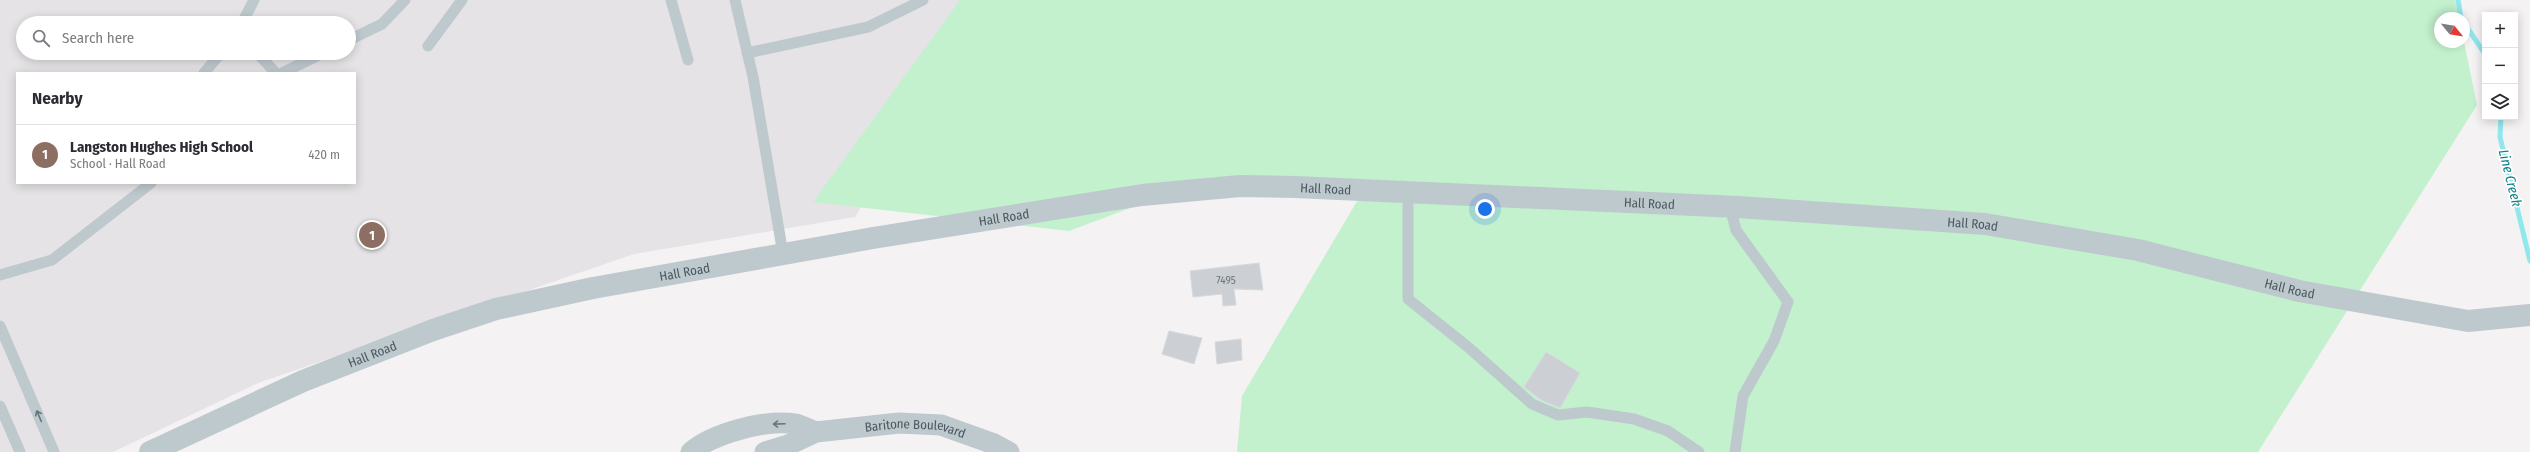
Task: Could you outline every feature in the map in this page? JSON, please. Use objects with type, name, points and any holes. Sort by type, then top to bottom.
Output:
[{"type":"street","name":"Hall Road","points":[[150,452],[303,381],[433,330],[496,309],[593,288],[783,254],[1142,195],[1240,186],[1730,207],[1985,224],[2138,250],[2298,291],[2468,321],[2530,315]]},
{"type":"street","name":"Baritone Boulevard","points":[[765,452],[788,445],[816,432],[899,422],[941,425],[994,444],[1009,452]]},
{"type":"street","name":"Baritone Boulevard","points":[[691,452],[702,443],[759,424],[797,424],[816,432]]},
{"type":"lane","points":[[246,16],[254,0]]},
{"type":"lane","points":[[356,37],[382,24],[405,0]]},
{"type":"lane","points":[[428,46],[462,0]]},
{"type":"lane","points":[[671,0],[688,60]]},
{"type":"lane","points":[[735,0],[747,53],[783,254]]},
{"type":"lane","points":[[747,53],[868,27],[923,0]]},
{"type":"lane","points":[[205,72],[215,60]]},
{"type":"lane","points":[[264,60],[275,72]]},
{"type":"lane","points":[[284,72],[309,60]]},
{"type":"lane","points":[[0,275],[52,260],[150,184]]},
{"type":"lane","points":[[1408,192],[1408,299],[1468,347],[1532,404],[1558,415],[1587,412],[1634,419],[1668,431],[1699,452]]},
{"type":"lane","points":[[1730,207],[1736,230],[1788,302],[1774,341],[1743,396],[1734,452]]},
{"type":"lane","points":[[0,326],[54,452]]},
{"type":"lane","points":[[0,406],[20,452]]},
{"type":"shaded area","points":[[0,0],[982,0],[855,217],[634,254],[258,383],[113,452],[0,452]]},
{"type":"green space","points":[[960,0],[2455,0],[2458,12],[2434,12],[2434,48],[2465,48],[2477,105],[2258,452],[1237,452],[1242,396],[1366,186],[1213,177],[1069,231],[813,202]]},
{"type":"building","points":[[1259,263],[1263,290],[1234,289],[1236,305],[1223,306],[1222,294],[1193,297],[1190,271]]},
{"type":"building","points":[[1169,331],[1202,338],[1194,364],[1162,354]]},
{"type":"building","points":[[1241,339],[1242,360],[1217,364],[1215,342]]},
{"type":"building","points":[[1546,352],[1580,373],[1560,408],[1541,400],[1524,387]]},
{"type":"waterway","name":"Line Creek","points":[[2458,0],[2460,12]]},
{"type":"waterway","name":"Line Creek","points":[[2470,32],[2482,50]]},
{"type":"waterway","name":"Line Creek","points":[[2501,120],[2500,137],[2530,261]]},
{"type":"place","name":"Langston Hughes High School","points":[[372,235]]}]
